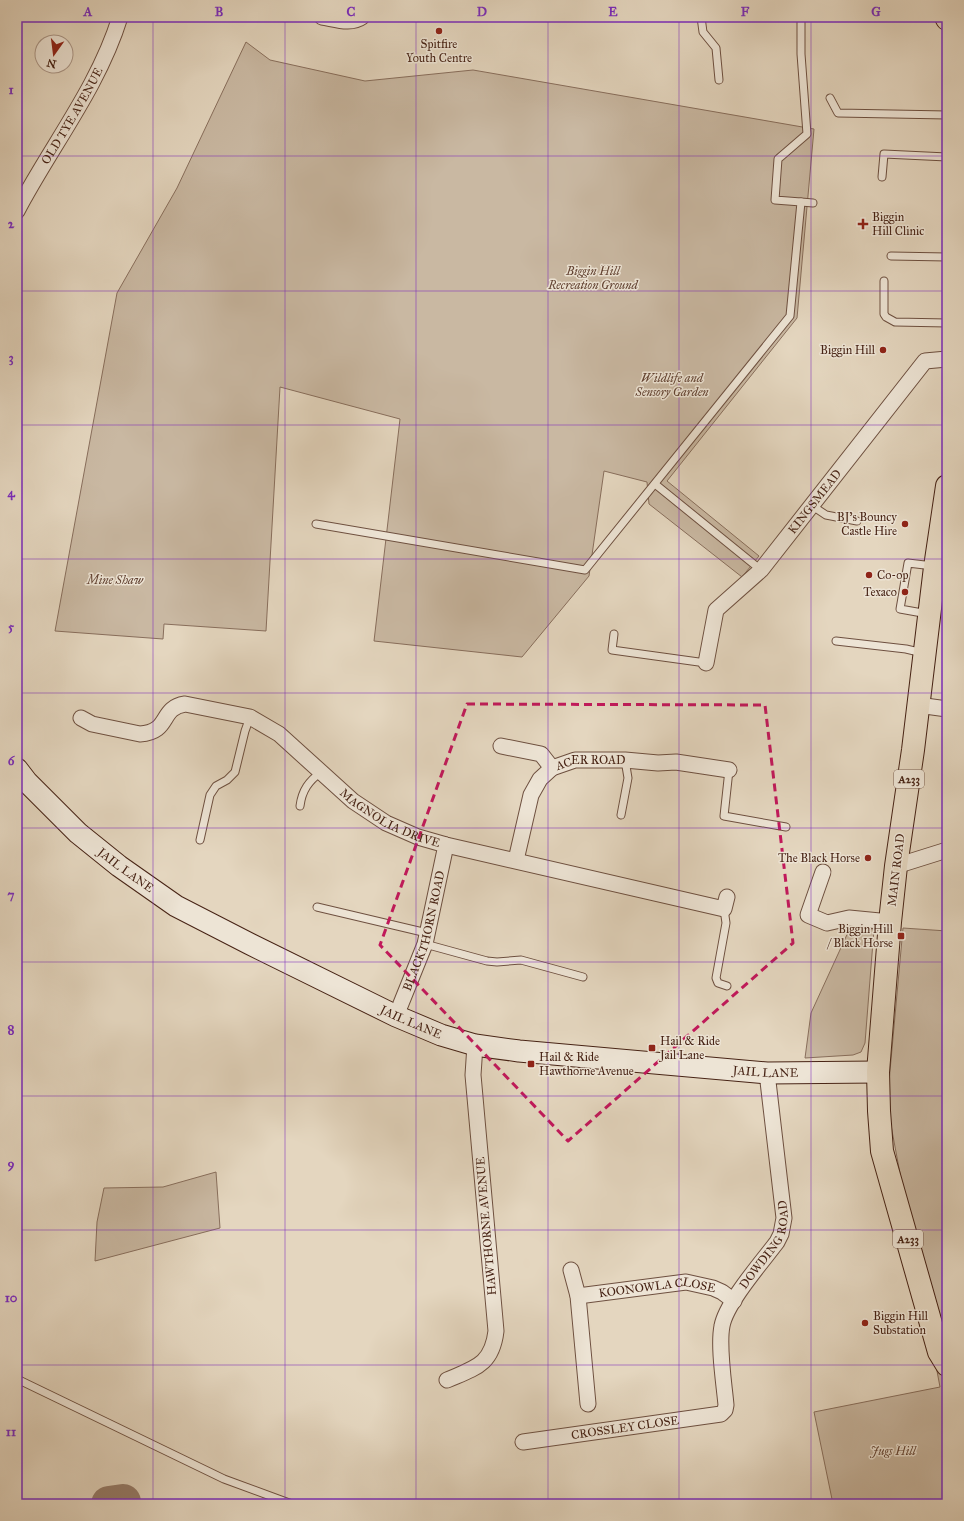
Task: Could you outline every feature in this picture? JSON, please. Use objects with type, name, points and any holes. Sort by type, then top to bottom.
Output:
[{"type":"main road","name":"MAIN ROAD","points":[[947,486],[944,532],[935,567],[925,653],[896,866],[878,1072],[882,1151],[939,1352],[947,1366]]},
{"type":"street","name":"OLD TYE AVENUE","points":[[17,211],[88,91],[113,42],[120,17]]},
{"type":"street","points":[[322,17],[351,22],[357,21],[362,17]]},
{"type":"street","name":"KINGSMEAD","points":[[706,662],[716,610],[761,570],[925,361],[947,359]]},
{"type":"street","name":"MAGNOLIA DRIVE","points":[[81,718],[92,724],[140,734],[158,729],[170,711],[175,707],[185,704],[250,717],[279,734],[353,801],[386,823],[418,837],[446,845],[725,903]]},
{"type":"street","points":[[918,705],[947,709]]},
{"type":"street","points":[[501,746],[541,754],[552,768]]},
{"type":"street","name":"ACER ROAD","points":[[516,860],[531,795],[540,779],[552,768],[575,760],[625,760],[658,763],[676,762],[730,770]]},
{"type":"street","name":"JAIL LANE","points":[[17,769],[27,782],[78,832],[118,866],[176,906],[396,1016],[441,1035],[476,1045],[519,1051],[767,1073],[878,1072]]},
{"type":"street","name":"BLACKTHORN ROAD","points":[[396,1016],[426,938],[446,845]]},
{"type":"street","points":[[896,866],[947,850]]},
{"type":"street","points":[[823,872],[808,916],[827,923],[849,918],[890,922]]},
{"type":"street","name":"HAWTHORNE AVENUE","points":[[447,1380],[486,1361],[494,1345],[496,1331],[473,1075],[476,1045]]},
{"type":"street","name":"DOWDING ROAD","points":[[725,1410],[726,1405],[721,1332],[723,1321],[734,1301],[777,1242],[781,1234],[784,1218],[767,1073]]},
{"type":"street","points":[[571,1270],[578,1296],[588,1404]]},
{"type":"street","name":"KOONOWLA CLOSE","points":[[578,1296],[686,1282],[713,1288],[722,1292],[734,1301]]},
{"type":"street","name":"CROSSLEY CLOSE","points":[[523,1442],[721,1414],[725,1410]]},
{"type":"lane","points":[[701,17],[703,32],[716,48],[719,80]]},
{"type":"lane","points":[[801,17],[801,54],[807,134],[778,159],[775,200],[813,203]]},
{"type":"lane","points":[[830,98],[838,113],[947,115]]},
{"type":"lane","points":[[882,177],[884,154],[947,158]]},
{"type":"lane","points":[[316,524],[585,570],[656,484],[790,316],[801,202]]},
{"type":"lane","points":[[891,256],[947,257]]},
{"type":"lane","points":[[884,281],[884,314],[886,317],[895,322],[947,323]]},
{"type":"lane","points":[[656,484],[761,570]]},
{"type":"lane","points":[[811,505],[826,514],[857,521]]},
{"type":"lane","points":[[930,614],[900,609],[908,563],[935,567]]},
{"type":"lane","points":[[614,634],[612,650],[706,662]]},
{"type":"lane","points":[[836,641],[906,649],[925,653]]},
{"type":"lane","points":[[200,840],[210,795],[216,786],[227,780],[235,772],[250,717]]},
{"type":"lane","points":[[621,815],[628,778],[625,760]]},
{"type":"lane","points":[[730,770],[724,816],[786,827]]},
{"type":"lane","points":[[300,806],[305,788],[312,779],[321,772]]},
{"type":"lane","points":[[725,903],[726,923],[716,978],[718,983],[727,986]]},
{"type":"lane","points":[[317,908],[426,938],[487,961],[498,962],[521,960],[583,977]]},
{"type":"lane","points":[[17,1378],[224,1479],[292,1504]]},
{"type":"highlighted area","points":[[467,704],[765,705],[793,943],[568,1141],[380,945]]},
{"type":"green space","name":"Biggin Hill Recreation Ground","points":[[246,42],[270,60],[365,81],[473,70],[814,129],[797,318],[667,481],[759,556],[742,577],[649,504],[647,482],[604,471],[589,576],[522,657],[374,641],[400,419],[280,387],[266,631],[164,624],[163,639],[55,631],[117,293],[177,188]]},
{"type":"green space","points":[[850,928],[874,929],[865,1043],[861,1052],[853,1055],[805,1058],[811,1013]]},
{"type":"green space","name":"Jugs Hill","points":[[903,928],[947,931],[947,1504],[833,1504],[814,1412],[940,1387],[887,1104]]},
{"type":"green space","points":[[216,1172],[220,1228],[95,1261],[97,1222],[104,1188],[163,1187]]},
{"type":"taxiway","points":[[109,1504],[123,1502]]},
{"type":"place","name":"Spitfire Youth Centre","points":[[439,31]]},
{"type":"place","name":"Biggin Hill Clinic","points":[[863,224]]},
{"type":"place","name":"Biggin Hill","points":[[883,350]]},
{"type":"place","name":"BJ's Bouncy Castle Hire","points":[[905,524]]},
{"type":"place","name":"Co-op","points":[[869,575]]},
{"type":"place","name":"Texaco","points":[[905,592]]},
{"type":"place","name":"The Black Horse","points":[[868,858]]},
{"type":"place","name":"Biggin Hill / Black Horse","points":[[901,936]]},
{"type":"place","name":"Hail & Ride Jail Lane","points":[[652,1048]]},
{"type":"place","name":"Hail & Ride Hawthorne Avenue","points":[[531,1064]]},
{"type":"place","name":"Biggin Hill Substation","points":[[865,1323]]},
{"type":"park label","name":"Wildlife and Sensory Garden","points":[[672,385]]},
{"type":"park label","name":"Mine Shaw","points":[[115,580]]}]
